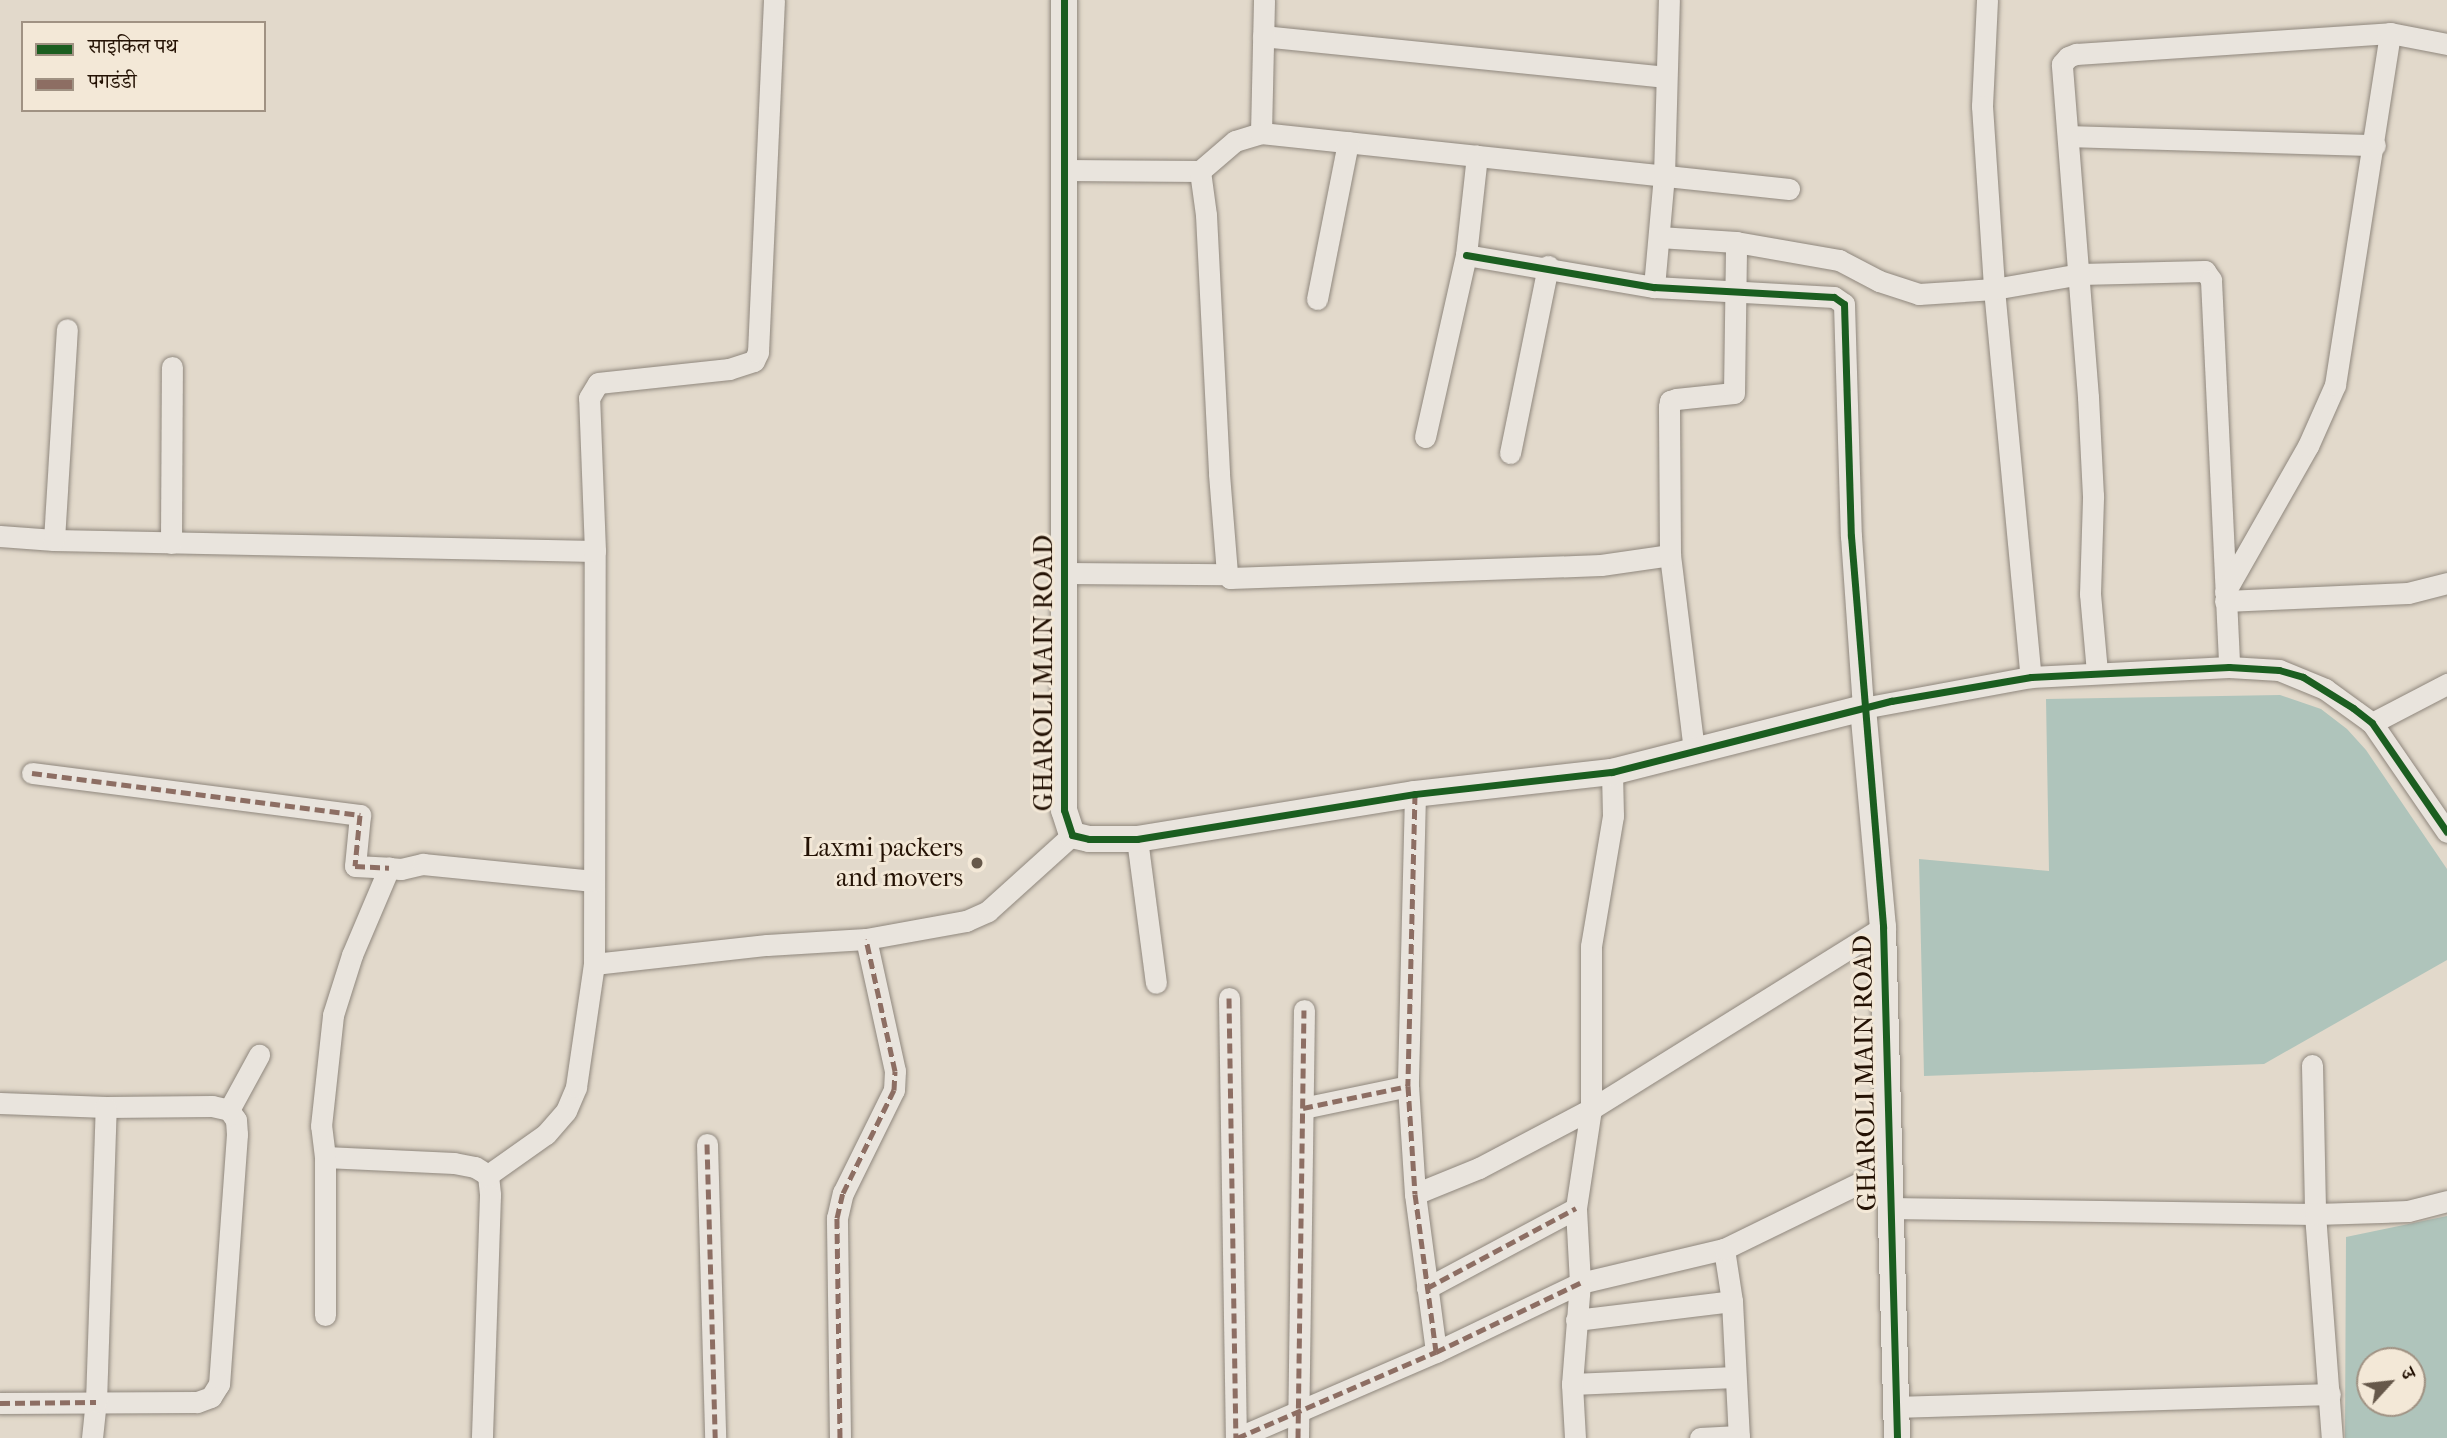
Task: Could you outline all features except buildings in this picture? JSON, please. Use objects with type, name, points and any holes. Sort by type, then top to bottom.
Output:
[{"type":"street","points":[[488,1175],[546,1134],[566,1111],[576,1087],[594,964],[595,551],[589,398],[591,390],[598,383],[729,369],[754,361],[758,352],[775,0]]},
{"type":"street","name":"GHAROLI MAIN ROAD","points":[[1064,0],[1064,810],[1072,835],[1089,839],[1137,839],[1415,794],[1612,772],[1863,708],[2031,677],[2229,667],[2279,670],[2303,677],[2325,689],[2372,723],[2446,827]]},
{"type":"street","points":[[1261,133],[1264,0]]},
{"type":"street","points":[[1654,286],[1664,176],[1668,0]]},
{"type":"street","points":[[1987,0],[1982,106],[1994,289],[2031,677]]},
{"type":"street","points":[[2225,597],[2308,446],[2335,385],[2375,145],[2390,33]]},
{"type":"street","points":[[2097,673],[2090,594],[2093,496],[2080,274],[2062,64],[2068,57],[2076,54],[2390,33],[2447,44]]},
{"type":"street","points":[[1263,36],[1666,77]]},
{"type":"street","points":[[1064,170],[1200,171],[1235,141],[1261,133],[1789,189]]},
{"type":"street","points":[[2068,136],[2375,145]]},
{"type":"street","points":[[1317,299],[1348,142]]},
{"type":"street","points":[[1426,437],[1466,255],[1477,156]]},
{"type":"street","points":[[1200,171],[1206,215],[1227,574]]},
{"type":"street","points":[[1659,237],[1736,242],[1839,260],[1879,281],[1919,294],[1994,289],[2080,274],[2177,270],[2205,271],[2209,274],[2229,667]]},
{"type":"street","points":[[1694,751],[1670,555],[1669,407],[1671,401],[1734,393],[1733,293],[1736,242]]},
{"type":"street","points":[[1466,255],[1548,266],[1654,286],[1733,293],[1834,297],[1844,304],[1851,536],[1863,708]]},
{"type":"street","points":[[1510,453],[1548,266]]},
{"type":"street","points":[[54,540],[67,329]]},
{"type":"street","points":[[171,542],[172,367]]},
{"type":"street","points":[[0,536],[54,540],[595,551]]},
{"type":"street","points":[[1064,573],[1227,574],[1236,579],[1601,565],[1670,555]]},
{"type":"street","points":[[2225,597],[2408,593],[2447,583]]},
{"type":"street","points":[[2372,723],[2447,684]]},
{"type":"street","name":"GHAROLI MAIN ROAD","points":[[1863,708],[1883,927],[1897,1438]]},
{"type":"street","points":[[1575,1438],[1572,1384],[1580,1283],[1576,1208],[1591,1110],[1591,946],[1613,816],[1612,772]]},
{"type":"street","points":[[32,773],[360,815],[355,866],[401,869],[424,864],[593,881]]},
{"type":"street","points":[[1415,794],[1408,1086],[1415,1194],[1436,1352]]},
{"type":"street","points":[[594,964],[767,945],[866,939],[977,918],[1072,835]]},
{"type":"street","points":[[1137,839],[1156,983]]},
{"type":"street","points":[[326,1315],[325,1157],[321,1126],[333,1015],[352,955],[389,868]]},
{"type":"street","points":[[1415,1194],[1479,1168],[1591,1110],[1883,927]]},
{"type":"street","points":[[840,1438],[837,1218],[843,1193],[894,1090],[895,1071],[866,939]]},
{"type":"street","points":[[1229,998],[1236,1438],[1436,1352],[1580,1283],[1724,1249],[1890,1168]]},
{"type":"street","points":[[1298,1438],[1304,1010]]},
{"type":"street","points":[[229,1110],[259,1055]]},
{"type":"street","points":[[2312,1065],[2315,1214],[2332,1438]]},
{"type":"street","points":[[1303,1108],[1408,1086]]},
{"type":"street","points":[[0,1103],[106,1107],[212,1106],[229,1110],[236,1120],[237,1134],[219,1384],[211,1397],[197,1402],[0,1403]]},
{"type":"street","points":[[92,1438],[96,1402],[106,1107]]},
{"type":"street","points":[[707,1144],[715,1438]]},
{"type":"street","points":[[325,1157],[454,1163],[475,1167],[488,1175],[491,1195],[482,1438]]},
{"type":"street","points":[[1889,1208],[2315,1214],[2409,1211],[2447,1201]]},
{"type":"street","points":[[1427,1288],[1576,1208]]},
{"type":"street","points":[[1700,1438],[1739,1437],[1732,1301],[1724,1249]]},
{"type":"street","points":[[1576,1320],[1732,1301]]},
{"type":"street","points":[[1572,1384],[1735,1377]]},
{"type":"street","points":[[1896,1407],[2330,1394]]},
{"type":"shaded area","points":[[2280,695],[2321,709],[2347,729],[2366,750],[2447,869],[2447,960],[2264,1064],[1924,1076],[1919,859],[2049,871],[2046,699]]},
{"type":"shaded area","points":[[2447,1216],[2447,1438],[2345,1438],[2346,1237]]},
{"type":"marked path","points":[[32,773],[360,815],[355,866],[389,868]]},
{"type":"marked path","points":[[1415,794],[1408,1086],[1415,1194],[1436,1352]]},
{"type":"marked path","points":[[840,1438],[837,1218],[843,1193],[894,1090],[895,1071],[866,939]]},
{"type":"marked path","points":[[1229,998],[1236,1438]]},
{"type":"marked path","points":[[1298,1438],[1304,1010]]},
{"type":"marked path","points":[[1303,1108],[1408,1086]]},
{"type":"marked path","points":[[707,1144],[715,1438]]},
{"type":"marked path","points":[[1427,1288],[1576,1208]]},
{"type":"marked path","points":[[1237,1438],[1436,1352],[1580,1283]]},
{"type":"marked path","points":[[0,1403],[96,1402]]},
{"type":"cycle path","points":[[1064,0],[1064,810],[1072,835],[1089,839],[1137,839],[1415,794],[1612,772],[1891,701],[2031,677],[2229,667],[2279,670],[2303,677],[2353,708],[2372,723],[2447,832]]},
{"type":"cycle path","points":[[1466,255],[1654,287],[1834,297],[1844,304],[1851,536],[1883,927],[1897,1438]]},
{"type":"place","name":"Laxmi packers and movers","points":[[977,863]]}]
